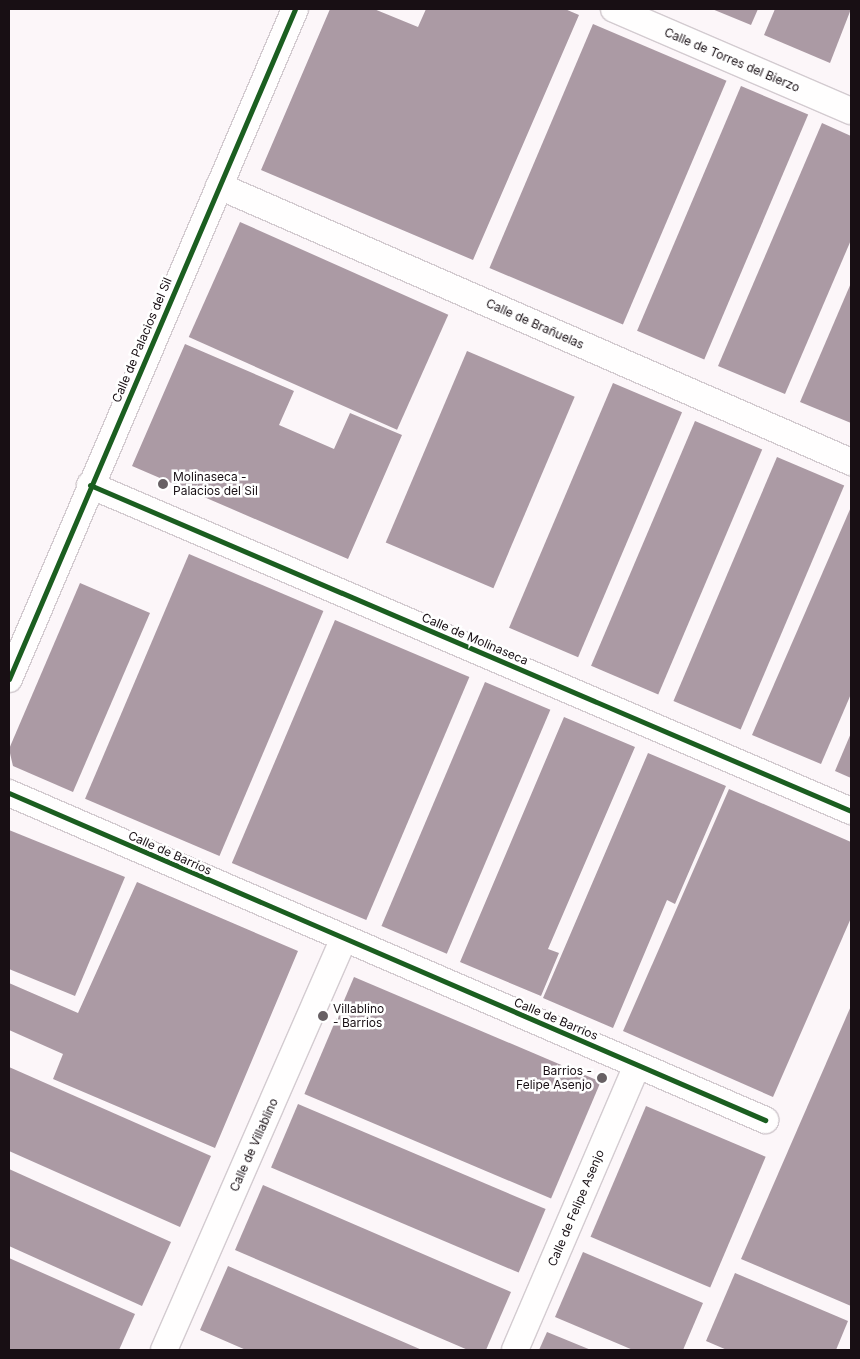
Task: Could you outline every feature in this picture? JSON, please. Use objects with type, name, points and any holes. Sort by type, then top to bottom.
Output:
[{"type":"street","name":"Calle de Palacios del Sil","points":[[9,678],[295,9]]},
{"type":"street","name":"Calle de Torres del Bierzo","points":[[614,9],[851,112]]},
{"type":"street","name":"Calle de Brañuelas","points":[[219,186],[851,462]]},
{"type":"street","name":"Calle de Molinaseca","points":[[90,485],[851,811]]},
{"type":"street","name":"Calle de Barrios","points":[[9,793],[343,940],[765,1120]]},
{"type":"street","name":"Calle de Villablino","points":[[164,1350],[343,940]]},
{"type":"street","name":"Calle de Felipe Asenjo","points":[[515,1350],[637,1065]]},
{"type":"building","points":[[330,9],[374,9],[418,27],[426,9],[565,9],[579,15],[473,260],[261,170]]},
{"type":"building","points":[[712,9],[758,9],[751,25]]},
{"type":"building","points":[[775,9],[851,9],[830,63],[764,35]]},
{"type":"building","points":[[593,24],[726,81],[623,325],[489,268]]},
{"type":"building","points":[[741,86],[808,115],[704,359],[637,331]]},
{"type":"building","points":[[822,123],[851,136],[851,240],[785,394],[718,366]]},
{"type":"building","points":[[240,222],[448,315],[397,430],[189,337]]},
{"type":"building","points":[[851,283],[851,423],[800,402]]},
{"type":"building","points":[[185,344],[294,391],[279,425],[334,449],[350,413],[402,435],[348,559],[132,466]]},
{"type":"building","points":[[467,351],[575,397],[493,588],[386,542]]},
{"type":"building","points":[[613,383],[682,412],[578,657],[509,628]]},
{"type":"building","points":[[695,421],[762,450],[658,694],[591,666]]},
{"type":"building","points":[[777,457],[844,486],[741,729],[673,701]]},
{"type":"building","points":[[851,507],[851,694],[821,764],[752,735]]},
{"type":"building","points":[[189,554],[323,611],[219,856],[85,799]]},
{"type":"building","points":[[80,583],[150,613],[73,792],[13,766],[9,749]]},
{"type":"building","points":[[335,620],[469,677],[366,920],[232,863]]},
{"type":"building","points":[[485,682],[550,710],[447,954],[381,926]]},
{"type":"building","points":[[564,717],[635,747],[548,949],[559,953],[541,996],[460,962]]},
{"type":"building","points":[[851,733],[851,778],[835,771]]},
{"type":"building","points":[[648,753],[726,786],[675,904],[667,900],[613,1028],[543,998]]},
{"type":"building","points":[[729,789],[851,842],[851,918],[773,1097],[623,1031]]},
{"type":"building","points":[[9,830],[125,877],[75,996],[9,969]]},
{"type":"building","points":[[137,882],[298,951],[215,1148],[53,1079],[63,1054],[9,1030],[9,983],[78,1013]]},
{"type":"building","points":[[354,977],[601,1082],[551,1199],[304,1094]]},
{"type":"building","points":[[851,1006],[851,1306],[741,1259]]},
{"type":"building","points":[[9,1067],[211,1156],[180,1227],[9,1151]]},
{"type":"building","points":[[298,1104],[546,1209],[519,1273],[271,1168]]},
{"type":"building","points":[[646,1106],[766,1157],[710,1288],[591,1237]]},
{"type":"building","points":[[9,1169],[171,1242],[142,1306],[9,1246]]},
{"type":"building","points":[[263,1185],[511,1292],[486,1350],[468,1350],[235,1250]]},
{"type":"building","points":[[583,1252],[703,1303],[683,1350],[633,1350],[555,1317]]},
{"type":"building","points":[[9,1258],[135,1314],[119,1350],[9,1350]]},
{"type":"building","points":[[228,1266],[422,1350],[246,1350],[200,1330]]},
{"type":"building","points":[[735,1273],[848,1321],[836,1350],[727,1350],[706,1341]]},
{"type":"building","points":[[547,1332],[591,1350],[539,1350]]},
{"type":"cycle path","points":[[9,679],[295,9]]},
{"type":"cycle path","points":[[90,485],[851,811]]},
{"type":"cycle path","points":[[9,793],[765,1120]]},
{"type":"place","name":"Molinaseca - Palacios del Sil","points":[[163,484]]},
{"type":"place","name":"Villablino - Barrios","points":[[323,1016]]},
{"type":"place","name":"Barrios - Felipe Asenjo","points":[[602,1078]]}]
